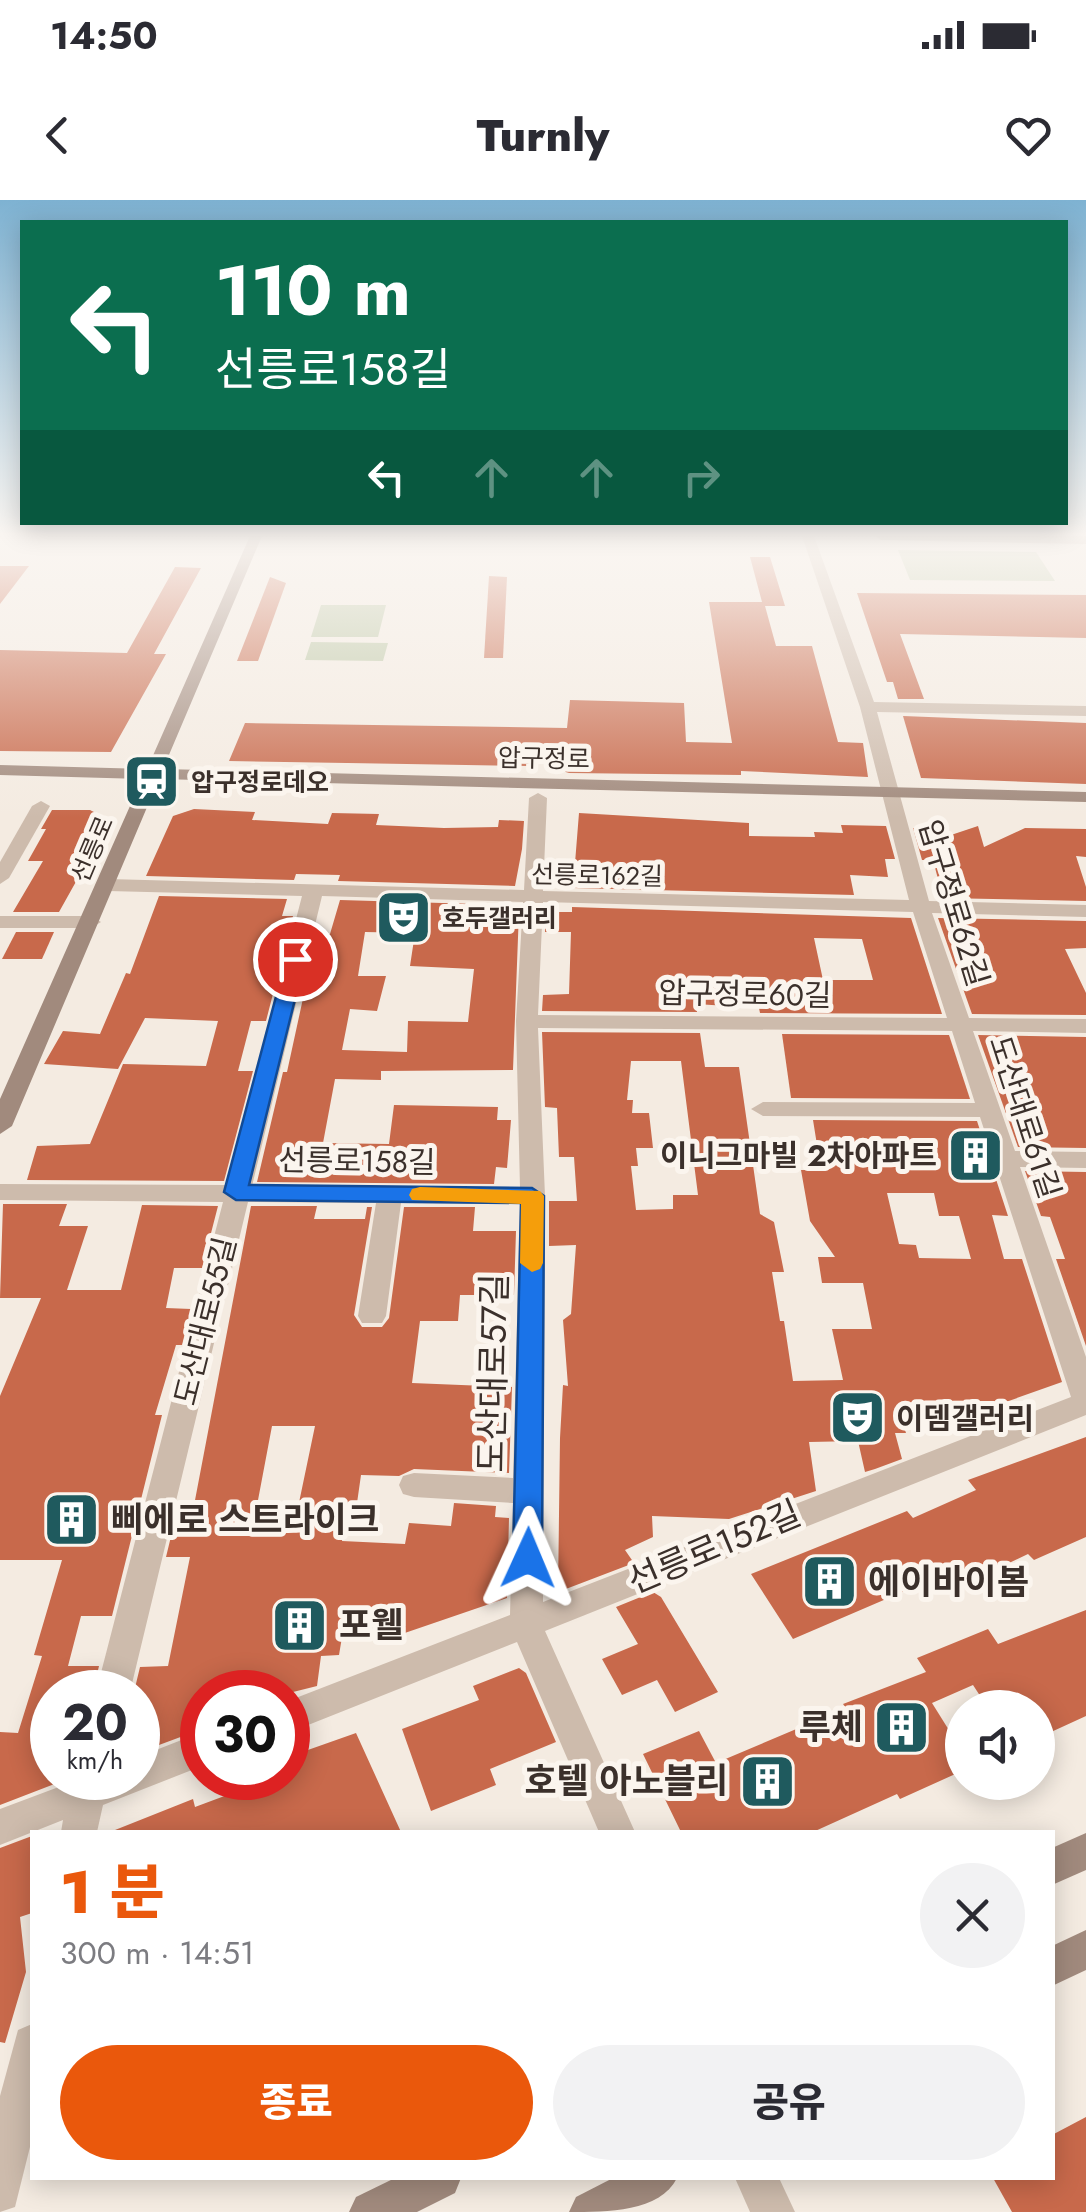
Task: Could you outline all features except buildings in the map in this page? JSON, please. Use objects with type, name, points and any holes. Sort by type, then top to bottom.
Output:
[{"type":"main road","name":"선릉로","points":[[0,1126],[216,630]]},
{"type":"main road","name":"압구정로","points":[[0,770],[538,798],[1086,796]]},
{"type":"main road","name":"압구정로","points":[[0,784],[152,780],[892,798],[1086,808]]},
{"type":"main road","points":[[1055,1866],[1086,1850]]},
{"type":"main road","points":[[1055,1965],[1086,1949]]},
{"type":"main road","points":[[372,2212],[436,2180]]},
{"type":"main road","points":[[590,2212],[652,2180]]},
{"type":"street","name":"압구정로62길","points":[[841,630],[868,707],[920,908],[961,1026],[1086,1026]]},
{"type":"street","points":[[868,707],[1086,711]]},
{"type":"street","points":[[532,1196],[527,1022],[538,798]]},
{"type":"street","points":[[0,878],[41,806]]},
{"type":"street","name":"선릉로162길","points":[[108,885],[1086,911]]},
{"type":"street","name":"도산대로55길","points":[[118,1670],[314,892]]},
{"type":"street","points":[[0,922],[91,922]]},
{"type":"street","name":"압구정로60길","points":[[527,1022],[961,1026]]},
{"type":"street","name":"도산대로61길","points":[[961,1026],[1086,1401]]},
{"type":"street","points":[[763,1109],[987,1110]]},
{"type":"street","points":[[1004,1159],[1086,1160]]},
{"type":"street","name":"선릉로158길","points":[[0,1192],[532,1196]]},
{"type":"street","points":[[372,1316],[390,1194]]},
{"type":"street","name":"도산대로57길","points":[[532,1196],[526,1626],[616,1830]]},
{"type":"street","name":"선릉로152길","points":[[310,1709],[1086,1401]]},
{"type":"street","points":[[414,1485],[528,1491]]},
{"type":"street","points":[[0,1827],[58,1800]]},
{"type":"street","points":[[79,1830],[86,1800]]},
{"type":"street","points":[[0,2192],[30,2053]]},
{"type":"street","points":[[757,2180],[774,2212]]},
{"type":"green space","points":[[313,630],[380,630],[378,637],[311,637]]},
{"type":"green space","points":[[311,642],[388,643],[383,661],[305,660]]},
{"type":"slow traffic","points":[[420,1195],[532,1196],[532,1263]]},
{"type":"place","name":"압구정로데오","points":[[152,782]]},
{"type":"place","name":"호두갤러리","points":[[403,918]]},
{"type":"place","name":"이니그마빌 2차아파트","points":[[976,1155]]},
{"type":"place","name":"이뎀갤러리","points":[[857,1418]]},
{"type":"place","name":"삐에로 스트라이크","points":[[72,1520]]},
{"type":"place","name":"에이바이봄","points":[[829,1582]]},
{"type":"place","name":"포웰","points":[[300,1625]]},
{"type":"place","name":"루체","points":[[902,1727]]},
{"type":"place","name":"호텔 아노블리","points":[[767,1781]]},
{"type":"route","points":[[295,959],[236,1192],[532,1196],[528,1558]]}]
